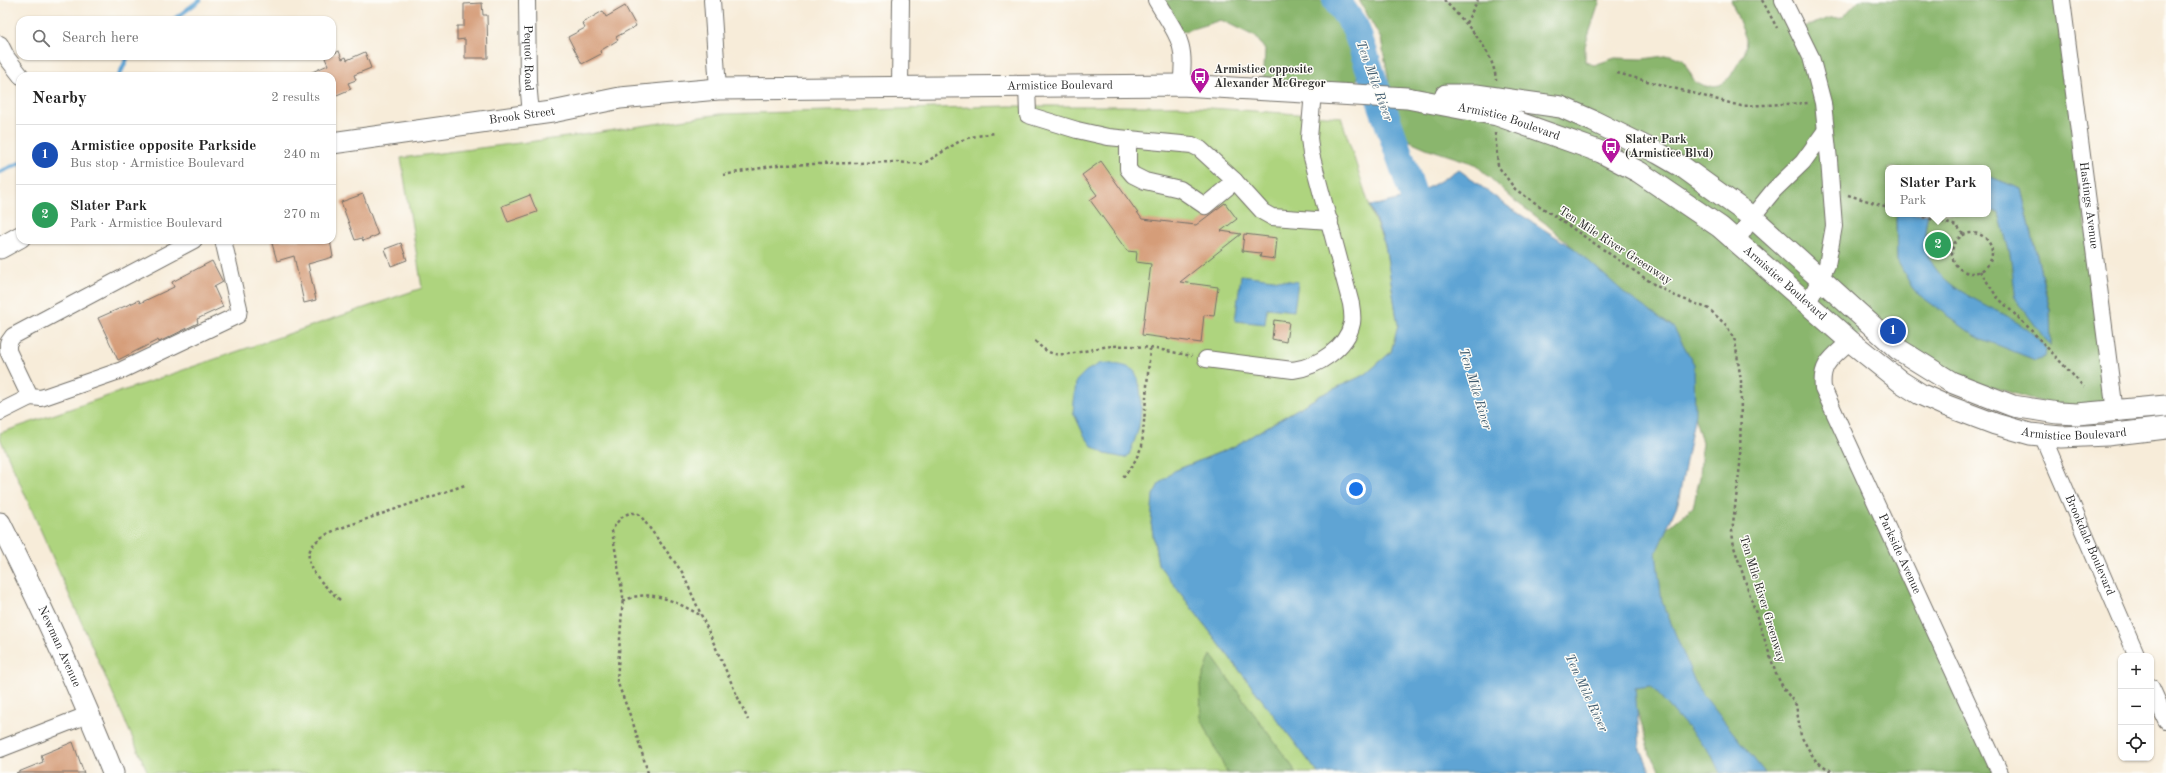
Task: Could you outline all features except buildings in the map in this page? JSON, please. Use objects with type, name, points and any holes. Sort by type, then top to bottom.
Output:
[{"type":"main road","name":"Armistice Boulevard","points":[[715,89],[900,86],[1181,85],[1407,98],[1456,95],[1497,106],[1601,152],[1639,172],[1720,226],[1850,341],[1901,382],[1920,394],[1995,424],[2030,434],[2107,435],[2166,428]]},
{"type":"main road","name":"Brook Street","points":[[336,142],[531,115],[620,98],[715,89]]},
{"type":"main road","name":"Armistice Boulevard","points":[[1497,106],[1561,107],[1594,120],[1684,168],[1752,217],[1898,349],[1951,382],[1986,397],[2030,410],[2077,414],[2115,412],[2166,406]]},
{"type":"main road","points":[[0,248],[16,239]]},
{"type":"main road","name":"Newman Avenue","points":[[2,531],[52,628],[90,714],[113,773]]},
{"type":"street","name":"Pequot Road","points":[[527,0],[531,115]]},
{"type":"street","points":[[712,0],[715,89]]},
{"type":"street","points":[[900,0],[900,86]]},
{"type":"street","points":[[1156,0],[1179,36],[1184,62],[1181,85]]},
{"type":"street","points":[[1783,0],[1811,57],[1823,103],[1834,226],[1827,265],[1808,303]]},
{"type":"street","name":"Hastings Avenue","points":[[2062,0],[2115,412]]},
{"type":"street","points":[[0,44],[7,58],[18,72]]},
{"type":"street","points":[[1028,86],[1028,115],[1077,130],[1108,137],[1192,144],[1200,149],[1235,181],[1263,212],[1272,217],[1330,221]]},
{"type":"street","points":[[1206,359],[1293,370],[1303,369],[1340,347],[1348,334],[1352,322],[1351,304],[1311,154],[1309,138],[1313,92]]},
{"type":"street","points":[[1737,241],[1752,217],[1774,190],[1803,162],[1826,130]]},
{"type":"street","points":[[1128,139],[1128,169],[1133,175],[1145,181],[1180,189],[1205,206],[1235,181]]},
{"type":"street","points":[[30,397],[8,351],[8,343],[13,336],[186,244]]},
{"type":"street","points":[[0,412],[30,397],[41,398],[122,370],[238,315],[239,308],[224,244]]},
{"type":"street","name":"Parkside Avenue","points":[[1850,341],[1823,368],[1823,388],[2000,773]]},
{"type":"street","name":"Brookdale Boulevard","points":[[2042,435],[2136,653]]},
{"type":"street","points":[[2152,689],[2166,720]]},
{"type":"street","points":[[0,749],[90,714]]},
{"type":"path","name":"Ten Mile River Greenway","points":[[1444,0],[1466,23],[1486,50],[1491,60],[1495,71],[1497,106],[1494,142],[1498,166],[1515,189],[1656,285],[1673,295],[1708,309],[1727,326],[1735,341],[1741,381],[1740,465],[1731,521],[1734,547],[1776,674],[1784,689],[1796,704],[1801,736],[1816,761],[1834,773]]},
{"type":"path","points":[[1466,23],[1478,0]]},
{"type":"path","points":[[1617,73],[1741,106],[1808,104]]},
{"type":"path","points":[[723,175],[768,165],[895,162],[923,164],[960,141],[971,136],[995,133]]},
{"type":"path","points":[[1845,195],[1885,206]]},
{"type":"path","points":[[1922,217],[1957,226],[1963,234]]},
{"type":"path","points":[[1976,233],[1983,235],[1991,246],[1991,260],[1988,265],[1980,271],[1964,272],[1954,262],[1952,250],[1957,238],[1963,234],[1976,233]]},
{"type":"path","points":[[1980,271],[1997,297],[2028,327],[2084,388]]},
{"type":"path","points":[[1035,341],[1044,350],[1054,354],[1063,354],[1113,346],[1150,349],[1206,359]]},
{"type":"path","points":[[1123,477],[1133,465],[1142,446],[1150,349]]},
{"type":"path","points":[[340,600],[318,580],[311,567],[309,551],[314,542],[323,535],[338,529],[465,485]]},
{"type":"path","points":[[648,773],[633,722],[617,681],[623,601],[620,568],[612,530],[621,518],[632,512],[640,515],[657,541],[682,572],[748,720]]},
{"type":"path","points":[[623,601],[639,595],[656,595],[702,616]]},
{"type":"green space","points":[[1158,0],[1324,0],[1352,48],[1359,72],[1353,93],[1263,86],[1265,50],[1256,37],[1221,20],[1182,32]]},
{"type":"green space","points":[[1359,0],[1600,0],[1585,46],[1585,62],[1594,65],[1615,58],[1642,59],[1671,55],[1683,60],[1695,82],[1705,87],[1720,85],[1730,77],[1745,52],[1746,39],[1731,0],[1785,0],[1800,28],[1830,18],[1843,17],[1859,0],[2055,0],[2110,403],[2058,407],[1963,378],[1916,353],[1880,323],[1848,341],[1823,377],[2000,773],[1662,773],[1649,754],[1643,728],[1630,691],[1641,550],[1693,507],[1700,477],[1702,442],[1692,409],[1692,371],[1671,325],[1617,297],[1579,253],[1545,223],[1515,201],[1475,164],[1426,148],[1399,136],[1385,114],[1384,97],[1389,81],[1381,39]],"holes":[[[1885,165],[1991,165],[1991,177],[2021,189],[2050,310],[2051,346],[2010,254],[1999,213],[1991,210],[1991,217],[1927,217],[1925,243],[1929,259],[1935,269],[1952,286],[1979,303],[1897,260],[1897,217],[1885,217]]]},
{"type":"green space","points":[[1009,106],[1181,106],[1341,117],[1373,217],[1385,245],[1398,325],[1391,352],[1366,374],[1321,395],[1233,447],[1174,471],[1151,523],[1158,564],[1318,773],[148,773],[0,438],[0,433],[422,288],[401,158],[575,136],[720,114]]},
{"type":"green space","points":[[1211,655],[1297,773],[1227,773],[1201,718],[1200,685]]},
{"type":"water","points":[[1458,169],[1510,208],[1575,249],[1628,296],[1674,328],[1694,364],[1695,414],[1678,503],[1656,553],[1662,601],[1697,687],[1765,773],[1720,773],[1711,754],[1651,686],[1635,688],[1640,747],[1651,773],[1318,773],[1158,564],[1151,523],[1153,495],[1159,484],[1174,471],[1233,447],[1321,395],[1366,374],[1391,352],[1398,325],[1385,245],[1370,206],[1395,201],[1417,193],[1437,183]]},
{"type":"water","points":[[1991,177],[2021,189],[2050,311],[2051,347],[2016,299],[2010,254],[1999,213],[1991,210]]},
{"type":"water","points":[[1897,217],[1928,217],[1925,238],[1929,258],[1940,274],[1954,287],[2010,318],[2028,330],[2046,350],[2045,357],[2035,360],[1975,336],[1914,291],[1897,260]]},
{"type":"water","points":[[1241,275],[1298,282],[1294,311],[1267,308],[1265,324],[1235,321]]},
{"type":"water","points":[[1101,363],[1117,364],[1132,369],[1136,373],[1140,387],[1140,420],[1129,455],[1125,458],[1105,454],[1093,447],[1084,435],[1073,412],[1076,381],[1086,371]]},
{"type":"waterway","points":[[178,16],[200,0]]},
{"type":"waterway","name":"Ten Mile River","points":[[1336,0],[1355,27],[1426,232]]},
{"type":"waterway","points":[[121,72],[126,60]]},
{"type":"waterway","points":[[0,172],[16,165]]},
{"type":"place","name":"Armistice opposite Alexander McGregor","points":[[1200,94]]},
{"type":"place","name":"Slater Park (Armistice Blvd)","points":[[1611,164]]},
{"type":"place","name":"Slater Park","points":[[1938,245]]},
{"type":"place","name":"Armistice opposite Parkside","points":[[1893,331]]}]
